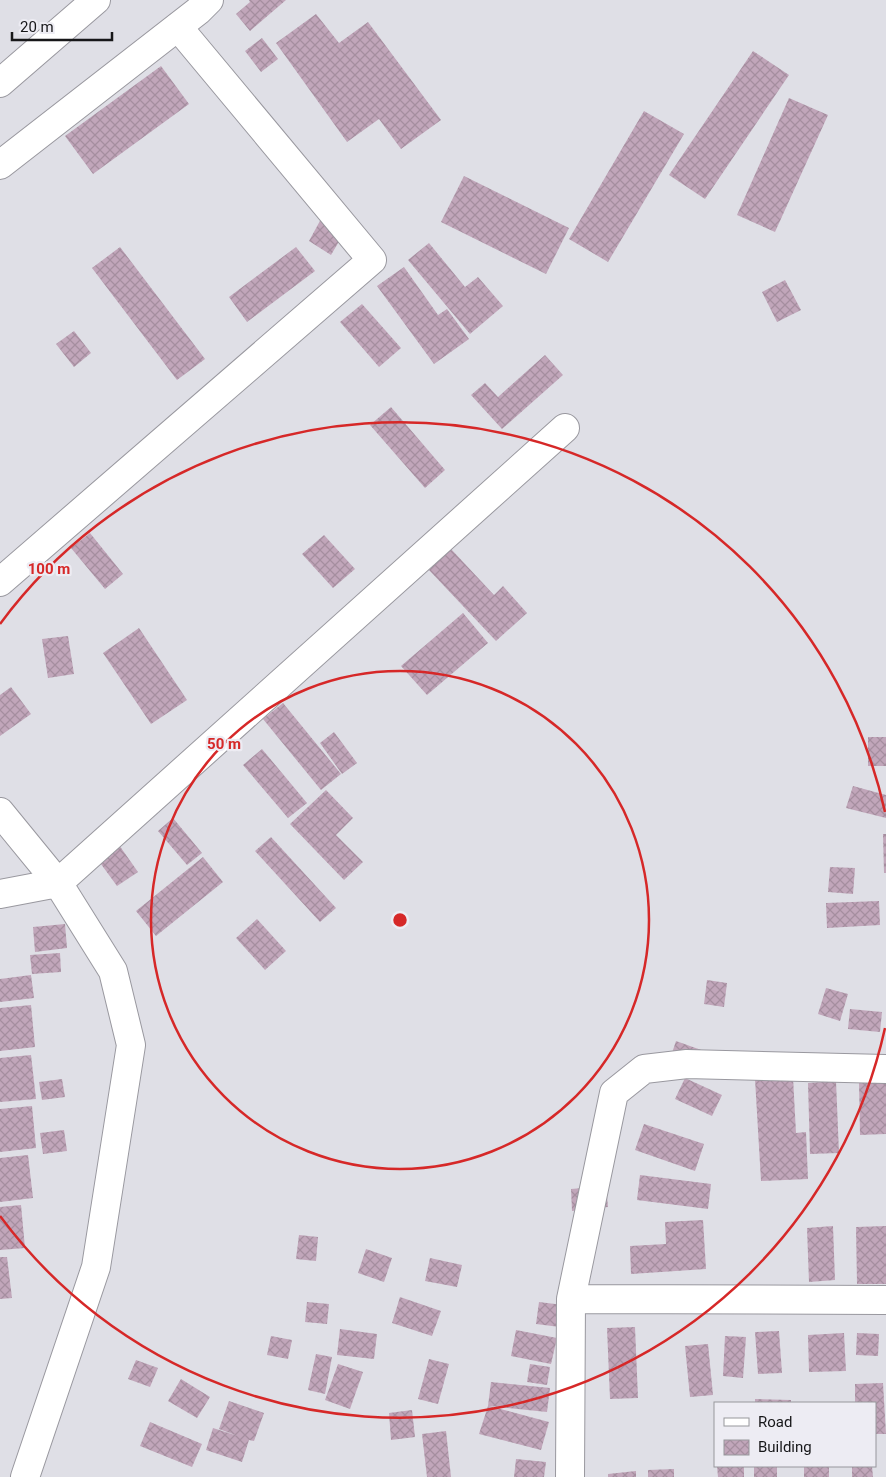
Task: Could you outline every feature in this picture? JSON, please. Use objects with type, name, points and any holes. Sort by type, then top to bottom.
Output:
[{"type":"street","points":[[0,83],[96,0]]},
{"type":"street","points":[[0,165],[178,27],[209,0]]},
{"type":"street","points":[[0,582],[372,260],[178,27]]},
{"type":"street","points":[[0,894],[58,883],[565,428]]},
{"type":"street","points":[[0,812],[58,883],[113,971],[130,1045],[96,1267],[25,1477]]},
{"type":"street","points":[[570,1477],[571,1299],[614,1093],[644,1069],[687,1064],[886,1069]]},
{"type":"street","points":[[571,1299],[886,1300]]},
{"type":"building","points":[[249,0],[286,0],[250,31],[236,14],[250,2]]},
{"type":"building","points":[[316,14],[339,43],[368,22],[441,120],[401,149],[379,119],[347,142],[276,43]]},
{"type":"building","points":[[262,38],[278,59],[261,72],[245,51]]},
{"type":"building","points":[[753,51],[789,75],[705,199],[669,175]]},
{"type":"building","points":[[161,66],[189,104],[93,174],[65,136]]},
{"type":"building","points":[[789,98],[828,115],[775,232],[737,215]]},
{"type":"building","points":[[644,111],[684,134],[608,262],[569,239]]},
{"type":"building","points":[[464,176],[569,228],[546,274],[441,222]]},
{"type":"building","points":[[321,219],[344,233],[331,255],[309,241]]},
{"type":"building","points":[[429,243],[465,287],[478,277],[503,306],[470,334],[408,260]]},
{"type":"building","points":[[120,247],[205,359],[177,380],[92,268]]},
{"type":"building","points":[[296,247],[315,271],[247,322],[229,297]]},
{"type":"building","points":[[404,267],[438,315],[447,309],[469,339],[434,364],[377,286]]},
{"type":"building","points":[[785,280],[801,310],[777,322],[762,292]]},
{"type":"building","points":[[362,304],[401,348],[379,367],[340,322]]},
{"type":"building","points":[[74,331],[91,353],[74,367],[56,344]]},
{"type":"building","points":[[545,355],[563,375],[502,429],[471,395],[485,383],[498,397]]},
{"type":"building","points":[[391,407],[445,470],[425,488],[370,425]]},
{"type":"building","points":[[90,533],[123,574],[105,589],[71,548]]},
{"type":"building","points":[[324,535],[355,569],[333,588],[302,554]]},
{"type":"building","points":[[451,549],[494,595],[503,586],[527,613],[496,641],[429,570]]},
{"type":"building","points":[[463,613],[488,643],[427,695],[401,666]]},
{"type":"building","points":[[139,628],[187,700],[151,724],[103,653]]},
{"type":"building","points":[[68,636],[74,674],[48,678],[42,639]]},
{"type":"building","points":[[11,687],[31,714],[0,736],[0,695]]},
{"type":"building","points":[[283,703],[341,774],[321,790],[263,719]]},
{"type":"building","points":[[334,732],[357,763],[342,774],[320,743]]},
{"type":"building","points":[[868,737],[886,737],[886,766],[868,766]]},
{"type":"building","points":[[262,749],[307,803],[288,818],[243,765]]},
{"type":"building","points":[[853,786],[886,795],[886,818],[846,808]]},
{"type":"building","points":[[326,790],[353,818],[336,835],[363,862],[344,880],[290,824]]},
{"type":"building","points":[[173,818],[202,853],[187,865],[158,831]]},
{"type":"building","points":[[883,834],[886,834],[886,873],[884,873]]},
{"type":"building","points":[[271,837],[336,908],[320,922],[255,851]]},
{"type":"building","points":[[119,845],[138,872],[117,886],[98,860]]},
{"type":"building","points":[[203,857],[223,882],[156,936],[136,911]]},
{"type":"building","points":[[830,867],[855,868],[853,894],[828,892]]},
{"type":"building","points":[[879,901],[880,925],[827,928],[826,903]]},
{"type":"building","points":[[257,919],[286,951],[265,970],[236,938]]},
{"type":"building","points":[[65,924],[67,948],[35,952],[33,927]]},
{"type":"building","points":[[60,953],[61,972],[32,974],[30,955]]},
{"type":"building","points":[[31,975],[34,998],[0,1002],[0,979]]},
{"type":"building","points":[[707,980],[727,983],[724,1007],[704,1004]]},
{"type":"building","points":[[826,988],[848,994],[840,1021],[818,1014]]},
{"type":"building","points":[[31,1005],[35,1047],[0,1051],[0,1008]]},
{"type":"building","points":[[850,1009],[882,1012],[880,1032],[848,1029]]},
{"type":"building","points":[[676,1041],[704,1051],[668,1065]]},
{"type":"building","points":[[31,1055],[36,1099],[0,1102],[0,1058]]},
{"type":"building","points":[[793,1077],[796,1133],[806,1132],[808,1179],[761,1181],[755,1079]]},
{"type":"building","points":[[685,1078],[722,1095],[712,1116],[675,1099]]},
{"type":"building","points":[[62,1079],[65,1097],[42,1100],[39,1082]]},
{"type":"building","points":[[836,1081],[839,1153],[810,1154],[808,1083]]},
{"type":"building","points":[[886,1081],[886,1134],[860,1135],[859,1082]]},
{"type":"building","points":[[32,1106],[36,1148],[0,1152],[0,1109]]},
{"type":"building","points":[[644,1124],[704,1144],[695,1171],[635,1150]]},
{"type":"building","points":[[64,1130],[67,1151],[43,1154],[40,1133]]},
{"type":"building","points":[[28,1155],[33,1198],[0,1202],[0,1158]]},
{"type":"building","points":[[640,1175],[711,1184],[708,1209],[637,1200]]},
{"type":"building","points":[[606,1186],[608,1207],[572,1211],[571,1189]]},
{"type":"building","points":[[21,1205],[25,1248],[0,1250],[0,1207]]},
{"type":"building","points":[[703,1220],[706,1269],[631,1274],[630,1246],[666,1244],[665,1222]]},
{"type":"building","points":[[833,1226],[835,1280],[809,1282],[807,1228]]},
{"type":"building","points":[[886,1226],[886,1284],[857,1284],[856,1227]]},
{"type":"building","points":[[299,1235],[318,1237],[316,1261],[296,1259]]},
{"type":"building","points":[[366,1249],[392,1258],[384,1282],[358,1273]]},
{"type":"building","points":[[0,1257],[7,1257],[12,1298],[0,1299]]},
{"type":"building","points":[[430,1258],[462,1265],[457,1287],[425,1281]]},
{"type":"building","points":[[400,1297],[441,1311],[432,1336],[392,1323]]},
{"type":"building","points":[[307,1302],[329,1304],[327,1324],[305,1322]]},
{"type":"building","points":[[539,1302],[563,1305],[560,1327],[536,1324]]},
{"type":"building","points":[[635,1327],[638,1398],[610,1399],[607,1328]]},
{"type":"building","points":[[340,1329],[377,1334],[374,1359],[337,1355]]},
{"type":"building","points":[[516,1330],[557,1338],[551,1364],[511,1356]]},
{"type":"building","points":[[779,1331],[782,1373],[758,1374],[755,1332]]},
{"type":"building","points":[[844,1333],[846,1371],[809,1372],[808,1335]]},
{"type":"building","points":[[857,1333],[879,1334],[878,1356],[856,1355]]},
{"type":"building","points":[[271,1336],[292,1340],[288,1359],[267,1355]]},
{"type":"building","points":[[725,1336],[746,1337],[743,1378],[723,1376]]},
{"type":"building","points":[[708,1344],[713,1395],[690,1397],[685,1346]]},
{"type":"building","points":[[316,1354],[332,1357],[325,1394],[308,1390]]},
{"type":"building","points":[[429,1359],[449,1364],[438,1404],[418,1399]]},
{"type":"building","points":[[136,1360],[158,1368],[150,1387],[128,1379]]},
{"type":"building","points":[[338,1364],[363,1372],[350,1409],[325,1400]]},
{"type":"building","points":[[530,1364],[550,1367],[547,1385],[527,1382]]},
{"type":"building","points":[[181,1379],[210,1397],[197,1418],[168,1401]]},
{"type":"building","points":[[491,1382],[550,1388],[547,1412],[489,1406],[549,1422],[541,1450],[479,1434],[488,1406]]},
{"type":"building","points":[[883,1383],[886,1434],[876,1434],[876,1402],[855,1402],[855,1384]]},
{"type":"building","points":[[755,1399],[791,1400],[791,1402],[755,1402]]},
{"type":"building","points":[[229,1401],[264,1413],[254,1441],[249,1440],[242,1462],[206,1450],[213,1428],[238,1436],[219,1429]]},
{"type":"building","points":[[412,1410],[415,1437],[391,1440],[389,1413]]},
{"type":"building","points":[[150,1422],[202,1444],[192,1467],[140,1446]]},
{"type":"building","points":[[446,1431],[451,1477],[427,1477],[422,1434]]},
{"type":"building","points":[[516,1459],[546,1462],[544,1477],[514,1477]]},
{"type":"building","points":[[717,1467],[744,1467],[744,1477],[718,1477]]},
{"type":"building","points":[[754,1467],[777,1467],[777,1477],[754,1477]]},
{"type":"building","points":[[804,1467],[829,1467],[829,1477],[804,1477]]},
{"type":"building","points":[[852,1467],[872,1467],[873,1477],[852,1477]]},
{"type":"building","points":[[674,1469],[674,1477],[648,1477],[648,1470]]},
{"type":"building","points":[[636,1471],[636,1477],[608,1477],[608,1474]]}]
